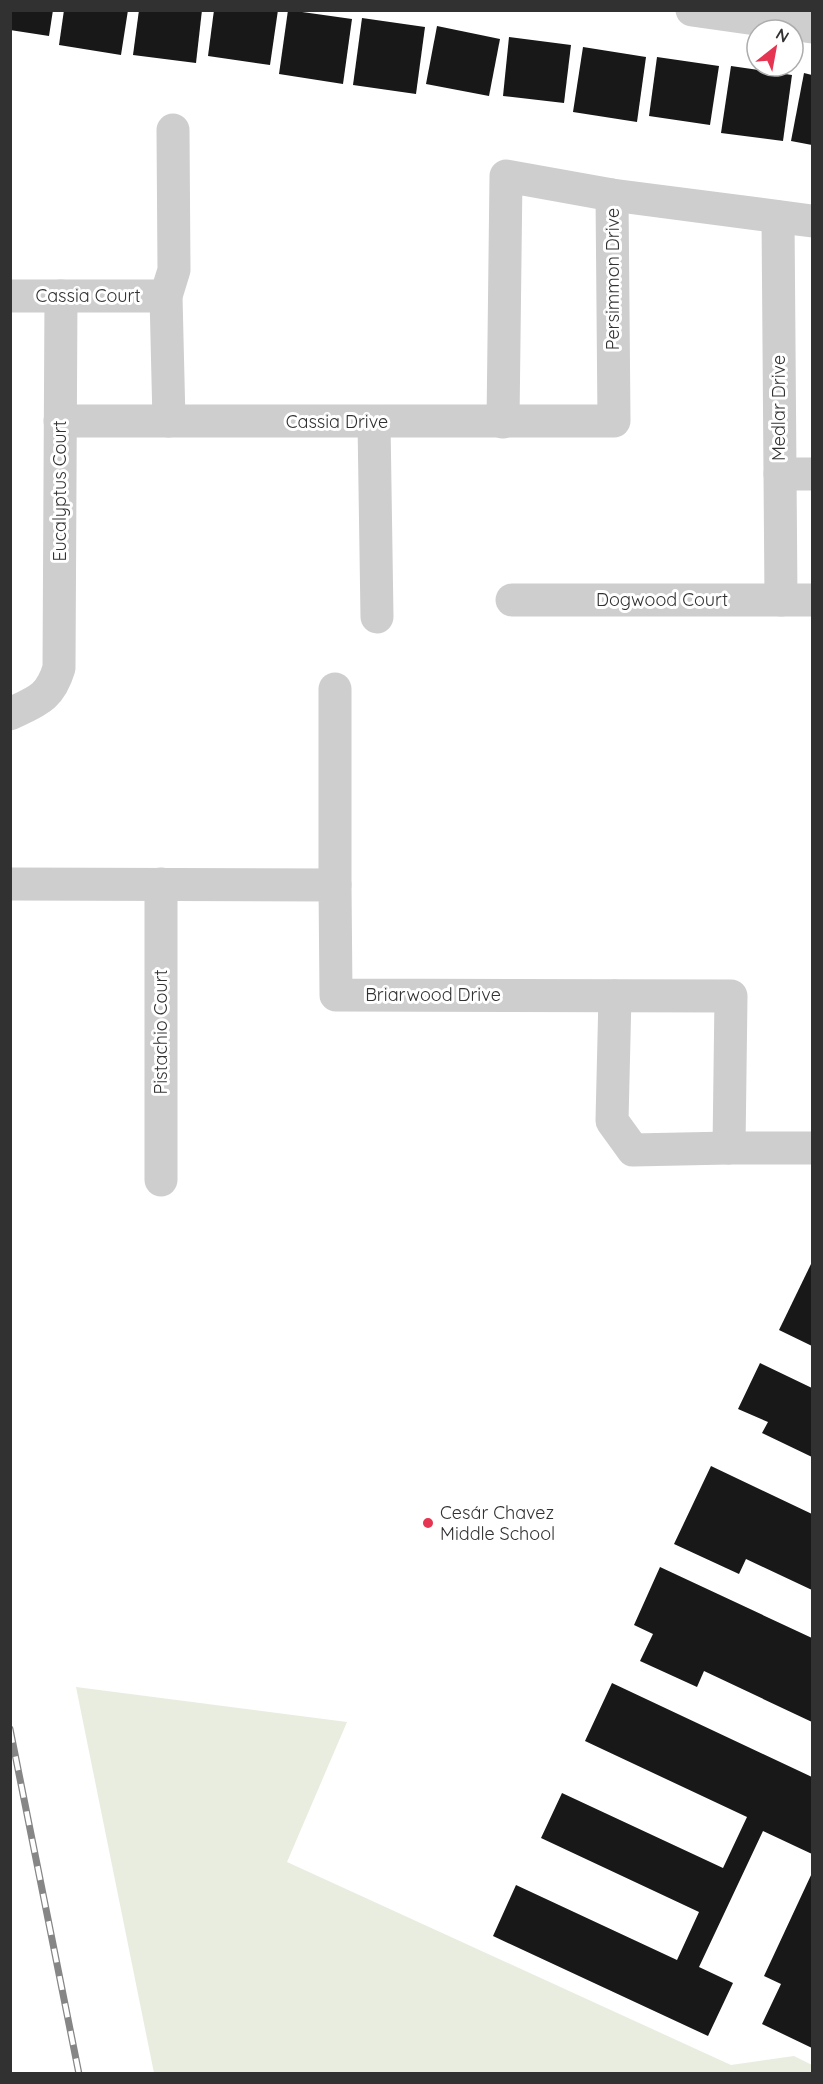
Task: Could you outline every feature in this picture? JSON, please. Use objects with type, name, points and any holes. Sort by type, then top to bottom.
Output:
[{"type":"street","points":[[692,10],[813,27]]},
{"type":"street","points":[[168,421],[166,296],[174,270],[173,130]]},
{"type":"street","points":[[503,422],[506,176],[612,195]]},
{"type":"street","name":"Persimmon Drive","points":[[614,421],[612,195],[813,221]]},
{"type":"street","name":"Medlar Drive","points":[[778,217],[780,474],[797,600]]},
{"type":"street","name":"Cassia Court","points":[[10,296],[166,296]]},
{"type":"street","name":"Eucalyptus Court","points":[[10,714],[38,700],[54,685],[59,668],[61,296]]},
{"type":"street","name":"Cassia Drive","points":[[60,421],[614,421]]},
{"type":"street","points":[[374,422],[376,617]]},
{"type":"street","points":[[780,474],[813,474]]},
{"type":"street","name":"Dogwood Court","points":[[513,600],[797,600]]},
{"type":"street","points":[[10,884],[335,885],[335,689]]},
{"type":"street","name":"Pistachio Court","points":[[161,884],[161,1180]]},
{"type":"street","name":"Briarwood Drive","points":[[335,885],[336,995],[731,996],[729,1148]]},
{"type":"street","points":[[615,996],[612,1121],[633,1150],[813,1148]]},
{"type":"shaded area","points":[[76,1687],[347,1722],[287,1862],[731,2065],[794,2056],[812,2065],[812,2073],[154,2073]]},
{"type":"building","points":[[10,10],[53,10],[49,36],[10,30]]},
{"type":"building","points":[[64,10],[128,10],[121,55],[59,45]]},
{"type":"building","points":[[139,10],[202,10],[196,63],[133,55]]},
{"type":"building","points":[[214,10],[278,10],[270,65],[208,56]]},
{"type":"building","points":[[288,10],[352,19],[343,84],[279,74]]},
{"type":"building","points":[[362,18],[425,27],[416,94],[353,85]]},
{"type":"building","points":[[437,26],[500,39],[489,96],[426,84]]},
{"type":"building","points":[[509,37],[571,45],[564,103],[503,96]]},
{"type":"building","points":[[583,47],[646,57],[637,122],[573,112]]},
{"type":"building","points":[[657,57],[719,66],[710,125],[649,116]]},
{"type":"building","points":[[731,66],[745,68],[745,78],[792,78],[783,141],[721,133]]},
{"type":"building","points":[[805,73],[812,75],[812,145],[791,141],[803,78],[805,78]]},
{"type":"building","points":[[812,1265],[812,1346],[779,1330]]},
{"type":"building","points":[[760,1363],[812,1388],[812,1457],[762,1433],[768,1422],[738,1409]]},
{"type":"building","points":[[711,1466],[812,1514],[812,1590],[746,1559],[739,1574],[674,1544]]},
{"type":"building","points":[[660,1567],[812,1638],[812,1722],[704,1671],[697,1687],[640,1661],[653,1634],[634,1625]]},
{"type":"building","points":[[612,1683],[812,1777],[812,1854],[763,1831],[699,1967],[733,1983],[708,2036],[493,1936],[516,1885],[677,1960],[699,1912],[541,1838],[562,1793],[723,1868],[747,1817],[585,1741]]},
{"type":"building","points":[[812,1873],[812,2048],[762,2024],[781,1984],[764,1976]]},
{"type":"railway","points":[[10,1729],[79,2074]]},
{"type":"place","name":"Cesár Chavez Middle School","points":[[428,1523]]}]
